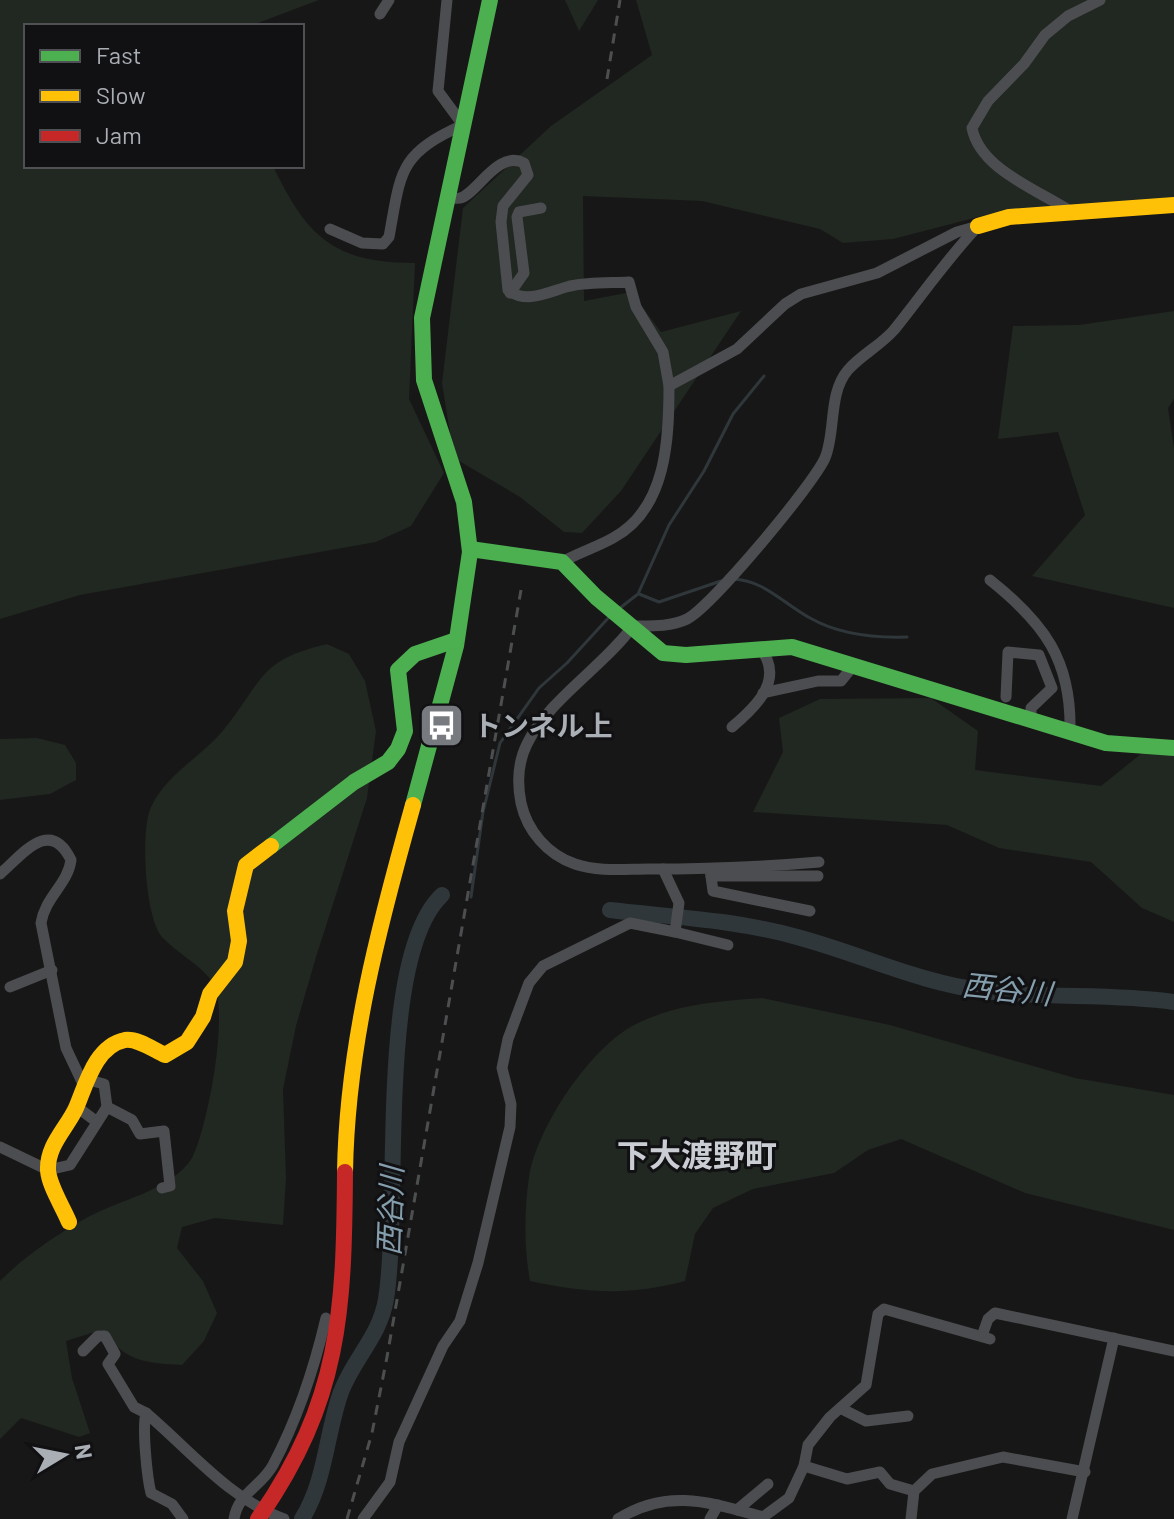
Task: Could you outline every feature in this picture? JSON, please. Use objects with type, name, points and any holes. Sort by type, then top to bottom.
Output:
[{"type":"main road","points":[[261,1515],[285,1478],[309,1426],[337,1344],[345,1261],[342,1170],[352,1065],[379,933],[456,640],[470,549],[464,499],[428,396],[421,355],[424,303],[490,0]]},
{"type":"main road","points":[[978,226],[1009,217],[1174,205]]},
{"type":"main road","points":[[470,549],[562,562],[596,597],[663,653],[686,655],[792,647],[1106,743],[1174,748]]},
{"type":"main road","points":[[69,1222],[48,1170],[56,1138],[77,1107],[84,1082],[97,1059],[123,1040],[133,1040],[165,1055],[187,1042],[203,1017],[210,994],[235,962],[239,941],[235,911],[246,865],[354,782],[388,762],[405,731],[398,670],[415,654],[456,640]]},
{"type":"street","points":[[380,14],[389,0]]},
{"type":"street","points":[[330,229],[362,243],[383,244],[389,237],[406,162],[437,137],[463,125],[438,91],[447,0]]},
{"type":"street","points":[[1070,211],[995,167],[981,154],[972,128],[988,101],[1024,64],[1045,35],[1068,16],[1100,0]]},
{"type":"street","points":[[447,198],[468,194],[482,178],[511,160],[524,163],[528,175],[503,206],[501,222],[510,293]]},
{"type":"street","points":[[510,293],[524,273],[517,217],[519,212],[541,208]]},
{"type":"street","points":[[669,386],[737,349],[785,304],[801,294],[877,273],[957,232],[978,226]]},
{"type":"street","points":[[818,876],[607,869],[576,864],[552,852],[535,835],[523,815],[518,790],[519,765],[527,742],[633,626],[686,620],[704,606],[742,565],[825,458],[839,390],[847,372],[892,332],[948,258],[978,226]]},
{"type":"street","points":[[510,293],[540,297],[570,286],[629,282],[636,307],[663,352],[669,386],[669,440],[660,477],[645,507],[615,538],[562,562]]},
{"type":"street","points":[[990,580],[1028,611],[1060,661],[1070,733]]},
{"type":"street","points":[[732,727],[763,693],[772,668],[760,648]]},
{"type":"street","points":[[1006,697],[1008,652],[1039,655],[1052,688],[1047,697],[1031,708],[1031,720]]},
{"type":"street","points":[[763,693],[818,681],[841,681],[853,666]]},
{"type":"street","points":[[0,874],[37,842],[49,838],[67,851],[71,860],[70,871],[50,896],[41,923],[66,1048],[84,1082],[104,1084],[107,1107],[70,1165],[48,1170],[0,1147]]},
{"type":"street","points":[[710,873],[819,862]]},
{"type":"street","points":[[663,869],[679,903],[675,930]]},
{"type":"street","points":[[710,873],[713,891],[810,911]]},
{"type":"street","points":[[363,1519],[390,1482],[399,1442],[443,1346],[460,1321],[478,1263],[510,1127],[511,1104],[502,1068],[529,983],[555,959],[630,923],[675,930],[728,945]]},
{"type":"street","points":[[10,987],[52,970]]},
{"type":"street","points":[[77,1107],[97,1122]]},
{"type":"street","points":[[107,1107],[132,1120],[140,1134],[164,1131],[171,1186]]},
{"type":"street","points":[[618,1519],[650,1504],[706,1499],[766,1518],[789,1498],[804,1466],[808,1445],[830,1417],[866,1385],[878,1314],[884,1309],[986,1337],[988,1319],[995,1313],[1174,1351]]},
{"type":"street","points":[[234,1519],[242,1498],[264,1478],[306,1394],[326,1318]]},
{"type":"street","points":[[83,1351],[98,1336],[105,1336],[115,1354],[108,1364],[134,1407],[146,1413],[186,1447],[220,1482],[261,1515],[284,1519]]},
{"type":"street","points":[[1072,1519],[1114,1338]]},
{"type":"street","points":[[842,1409],[866,1421],[908,1416]]},
{"type":"street","points":[[146,1413],[148,1449],[144,1462],[151,1493],[172,1504],[183,1519]]},
{"type":"street","points":[[911,1519],[914,1491],[932,1474],[1003,1457],[1085,1472]]},
{"type":"street","points":[[804,1466],[847,1479],[880,1472],[890,1484],[914,1491]]},
{"type":"street","points":[[737,1510],[768,1484]]},
{"type":"street","points":[[710,1519],[718,1505]]},
{"type":"shaded area","points":[[0,0],[319,0],[255,24],[24,24],[24,168],[274,168],[298,211],[326,241],[363,258],[415,263],[409,399],[444,473],[411,526],[376,542],[80,595],[0,619]]},
{"type":"shaded area","points":[[565,0],[598,0],[579,31]]},
{"type":"shaded area","points":[[636,0],[1174,0],[1174,197],[986,215],[893,239],[843,243],[820,229],[702,201],[583,196],[584,301],[631,292],[661,332],[741,311],[621,491],[582,533],[564,532],[520,497],[454,458],[442,383],[463,208],[551,126],[652,55]]},
{"type":"shaded area","points":[[1174,311],[1174,399],[1168,408],[1174,448],[1174,608],[1032,576],[1085,515],[1058,432],[998,439],[1013,326],[1079,325]]},
{"type":"shaded area","points":[[327,644],[349,654],[365,681],[376,731],[367,798],[296,1026],[283,1089],[286,1178],[283,1225],[215,1218],[182,1227],[177,1248],[203,1281],[217,1313],[204,1341],[182,1365],[136,1358],[119,1348],[101,1330],[66,1341],[72,1378],[90,1433],[79,1437],[21,1418],[0,1439],[0,1281],[53,1238],[101,1211],[158,1186],[183,1169],[198,1144],[210,1097],[218,1041],[217,995],[207,975],[168,943],[156,927],[148,894],[145,854],[151,807],[175,775],[225,728],[265,674],[288,657]]},
{"type":"shaded area","points":[[931,698],[978,731],[975,770],[1101,786],[1152,745],[1174,745],[1174,922],[1142,908],[1091,862],[999,848],[947,825],[753,812],[783,752],[779,718],[820,699]]},
{"type":"shaded area","points":[[37,738],[65,745],[76,763],[76,780],[50,794],[0,800],[0,739]]},
{"type":"shaded area","points":[[762,998],[890,1025],[1075,1078],[1174,1095],[1174,1230],[1025,1193],[901,1139],[868,1150],[834,1173],[753,1189],[713,1208],[695,1234],[685,1281],[645,1289],[608,1291],[530,1281],[526,1216],[534,1157],[555,1112],[584,1069],[619,1035],[651,1017],[698,1005]]},
{"type":"waterway","points":[[620,608],[638,594],[669,525],[704,471],[733,414],[764,376]]},
{"type":"waterway","points":[[733,579],[764,588],[810,618],[832,628],[870,636],[907,637]]},
{"type":"waterway","points":[[639,594],[659,602],[721,581]]},
{"type":"waterway","points":[[471,897],[483,812],[500,743],[539,688],[611,615]]},
{"type":"waterway","name":"西谷川","points":[[302,1519],[321,1473],[341,1392],[373,1336],[386,1299],[399,1026],[408,971],[421,926],[442,895]]},
{"type":"waterway","name":"西谷川","points":[[610,910],[774,931],[937,982],[985,991],[1174,1002]]},
{"type":"railway","points":[[607,79],[620,0]]},
{"type":"railway","points":[[347,1519],[372,1433],[387,1357],[521,590]]},
{"type":"traffic: fast","points":[[413,805],[456,646],[470,552],[464,502],[424,380],[422,318],[490,0]]},
{"type":"traffic: fast","points":[[470,549],[562,562],[596,597],[663,653],[686,655],[792,647],[1106,743],[1174,748]]},
{"type":"traffic: fast","points":[[271,846],[354,782],[388,762],[398,749],[405,731],[398,670],[415,654],[456,640]]},
{"type":"traffic: slow","points":[[978,226],[1009,217],[1174,205]]},
{"type":"traffic: slow","points":[[345,1172],[358,1032],[377,941],[413,805]]},
{"type":"traffic: slow","points":[[69,1222],[51,1183],[49,1161],[93,1068],[106,1050],[125,1040],[140,1043],[165,1055],[187,1042],[203,1017],[210,994],[235,962],[239,941],[235,911],[246,865],[271,846]]},
{"type":"traffic: jam","points":[[258,1519],[286,1476],[322,1394],[339,1312],[345,1172]]},
{"type":"place","name":"トンネル上","points":[[442,726]]},
{"type":"district","name":"下大渡野町","points":[[697,1156]]}]
